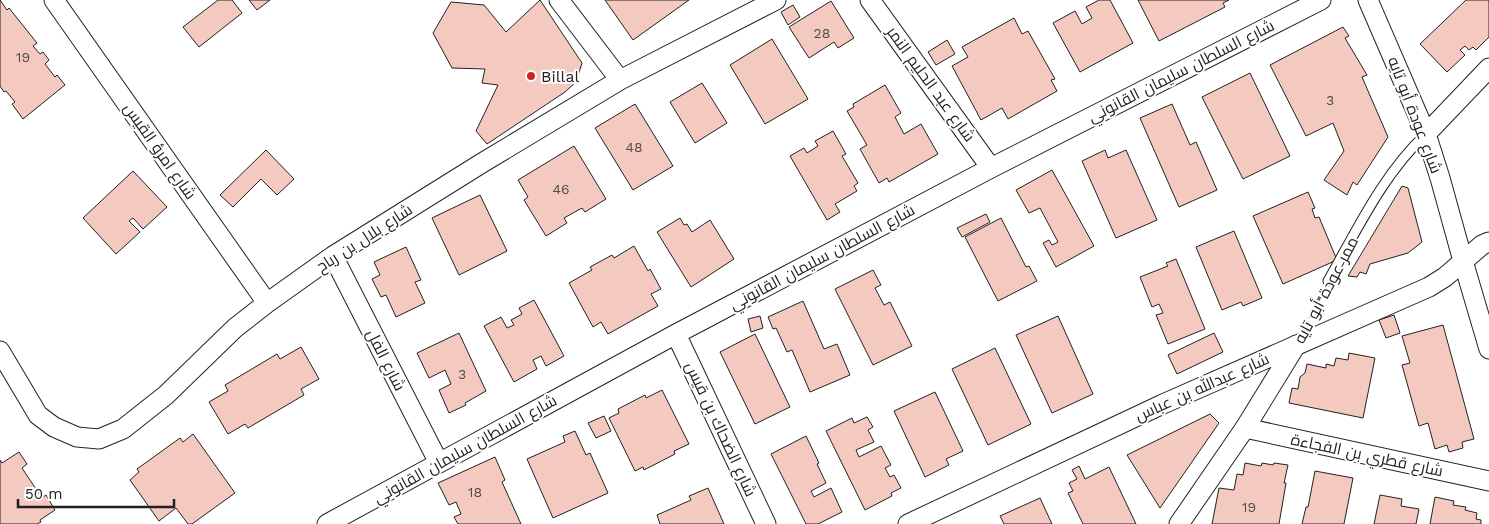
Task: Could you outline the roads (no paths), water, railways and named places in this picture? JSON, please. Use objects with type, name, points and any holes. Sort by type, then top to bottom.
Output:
[{"type":"street","name":"شارع امرؤ القيس","points":[[54,0],[267,303]]},
{"type":"street","points":[[559,0],[620,80]]},
{"type":"street","name":"شارع بلال بن رباح","points":[[0,351],[38,415],[54,427],[76,437],[99,439],[123,429],[166,395],[235,328],[333,256],[620,80],[776,0]]},
{"type":"street","name":"شارع عبد الحليم النمر","points":[[870,0],[991,168]]},
{"type":"street","name":"شارع السلطان سليمان القانوني","points":[[327,524],[676,334],[991,168],[1321,0]]},
{"type":"street","name":"شارع عودة أبو تايه","points":[[1368,0],[1426,134],[1489,349]]},
{"type":"street","name":"ممر عودة أبو تايه","points":[[1426,134],[1489,68]]},
{"type":"street","name":"شارع عبدالله بن عباس","points":[[908,524],[1164,404],[1429,287],[1445,277],[1482,245],[1489,242]]},
{"type":"street","name":"شارع الفل","points":[[333,256],[439,464]]},
{"type":"street","name":"شارع الضحاك بن قيس","points":[[676,334],[766,524]]},
{"type":"street","name":"ممر عودة أبو تايه","points":[[1178,524],[1245,428],[1296,345]]},
{"type":"street","name":"شارع قطري بن الفجاءة","points":[[1245,428],[1489,481]]},
{"type":"lane","name":"ممر عودة أبو تايه","points":[[1328,281],[1386,180],[1411,148],[1426,134]]},
{"type":"place","name":"Billal","points":[[531,76]]}]
